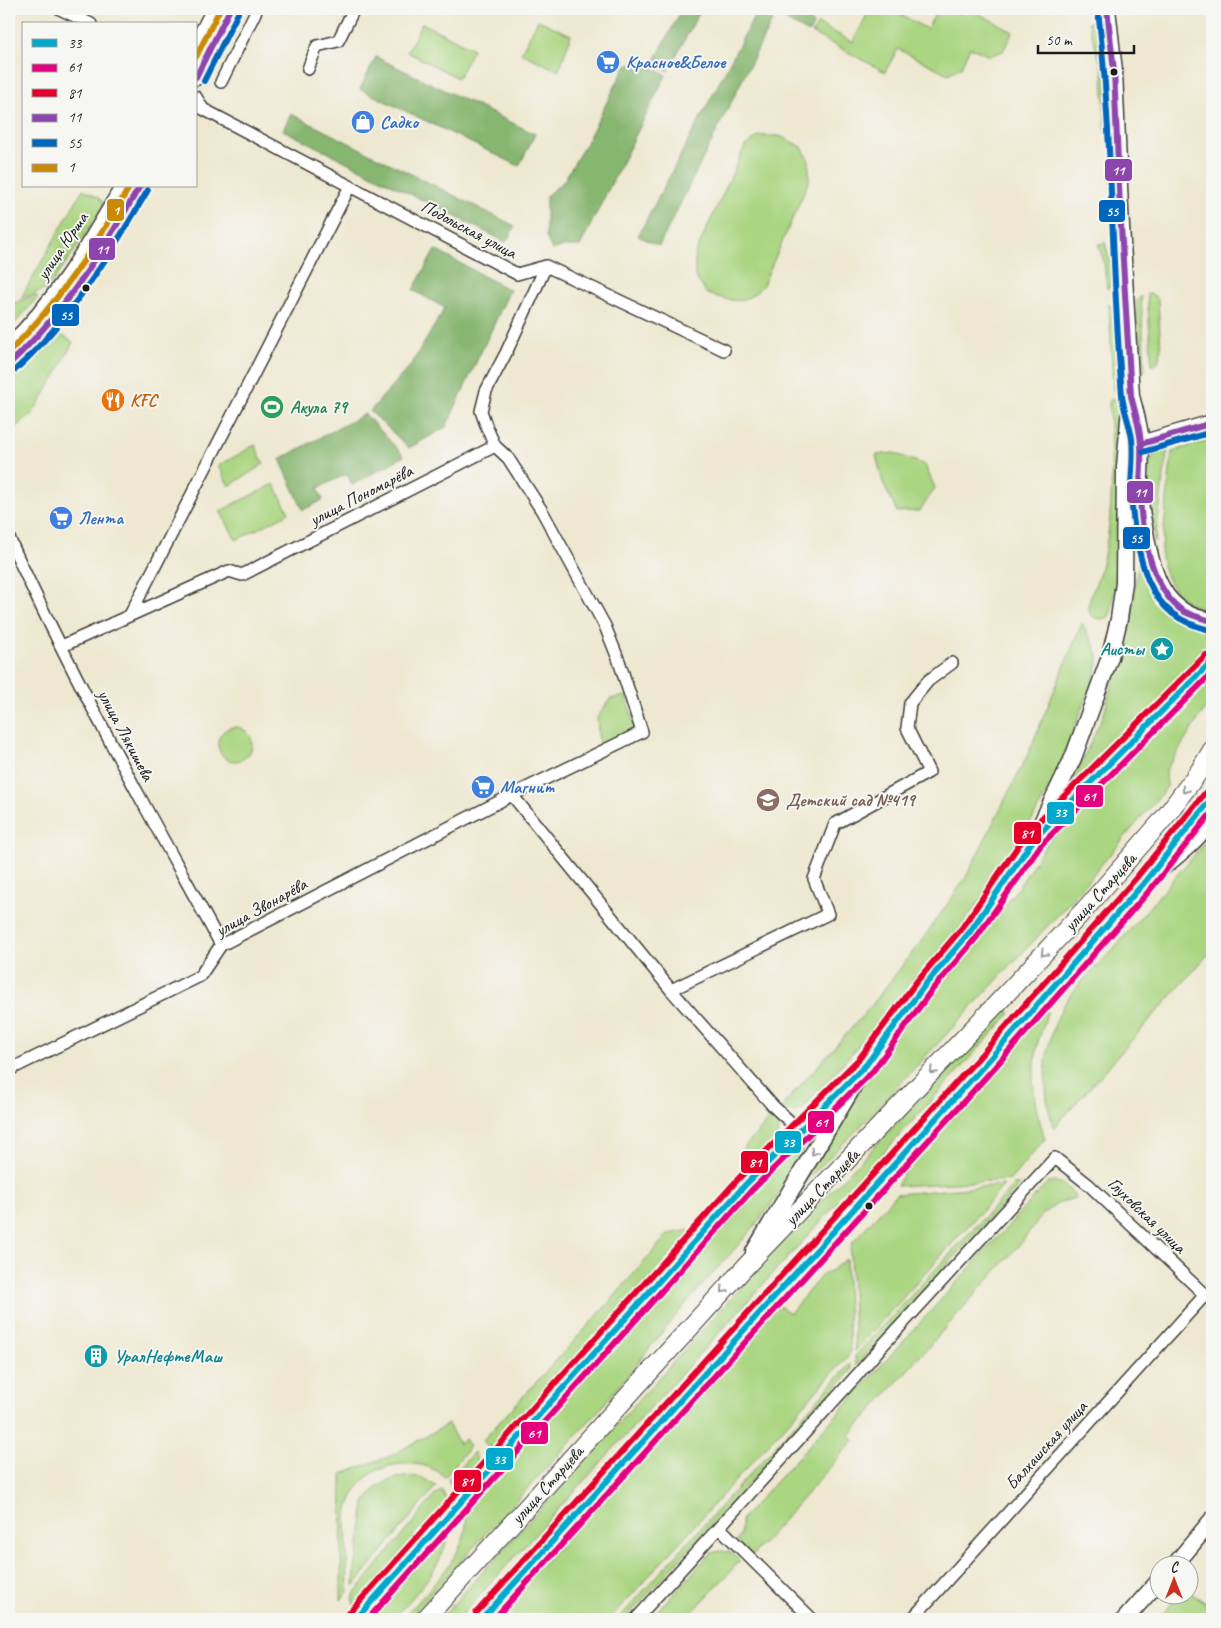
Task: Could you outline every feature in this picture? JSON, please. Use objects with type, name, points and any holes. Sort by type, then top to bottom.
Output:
[{"type":"main road","points":[[198,42],[215,9]]},
{"type":"main road","points":[[198,73],[230,9]]},
{"type":"main road","points":[[747,1265],[866,1065],[924,986],[969,934],[1034,839],[1074,758],[1110,657],[1119,619],[1124,583],[1125,467],[1131,396],[1114,71],[1108,11]]},
{"type":"main road","name":"улица Юрша","points":[[9,347],[38,316],[71,270],[91,242],[123,188]]},
{"type":"main road","name":"улица Юрша","points":[[9,364],[20,354],[68,297],[119,224],[139,188]]},
{"type":"main road","points":[[1131,396],[1137,417],[1140,444],[1140,500],[1148,552],[1156,579],[1162,590],[1177,606],[1193,616],[1212,621]]},
{"type":"main road","points":[[1125,467],[1140,444],[1212,423]]},
{"type":"main road","points":[[1034,839],[1212,661]]},
{"type":"main road","name":"улица Старцева","points":[[425,1619],[747,1265],[1087,907],[1165,817],[1212,750]]},
{"type":"main road","name":"улица Старцева","points":[[482,1619],[988,1061],[1144,884],[1212,798]]},
{"type":"main road","points":[[1144,884],[1198,838],[1212,820]]},
{"type":"main road","points":[[1182,1556],[1212,1520]]},
{"type":"main road","points":[[1125,1619],[1148,1593]]},
{"type":"street","points":[[60,9],[87,22]]},
{"type":"street","points":[[221,82],[257,9]]},
{"type":"street","points":[[308,69],[317,46],[338,41],[354,9]]},
{"type":"street","name":"Подольская улица","points":[[198,101],[203,109],[517,274],[546,266]]},
{"type":"street","points":[[130,615],[350,186]]},
{"type":"street","points":[[495,446],[486,428],[481,411],[486,391],[506,353],[546,266],[724,350]]},
{"type":"street","name":"улица Пономарёва","points":[[62,646],[229,572],[242,575],[495,446]]},
{"type":"street","name":"улица Звонарёва","points":[[9,1070],[200,976],[221,945],[512,795],[642,732],[619,660],[605,626],[542,511],[508,458],[495,446]]},
{"type":"street","name":"улица Лякишева","points":[[9,538],[34,594],[62,646],[87,700],[221,945]]},
{"type":"street","points":[[671,990],[828,914],[814,879],[835,824],[929,772],[907,728],[910,703],[928,681],[952,663]]},
{"type":"street","points":[[512,795],[671,990],[774,1106],[799,1130]]},
{"type":"street","points":[[356,1619],[740,1192],[799,1130],[866,1065]]},
{"type":"street","name":"Глуховская улица","points":[[719,1528],[882,1346],[1055,1158],[1089,1185],[1209,1297]]},
{"type":"street","name":"Балхашская улица","points":[[912,1619],[1209,1297]]},
{"type":"street","points":[[636,1619],[719,1528],[812,1619]]},
{"type":"green space","points":[[682,9],[701,9],[668,71],[653,64]]},
{"type":"green space","points":[[758,9],[808,9],[813,25],[809,33],[775,15],[659,246],[638,236]]},
{"type":"green space","points":[[870,9],[904,9],[901,15],[927,29],[938,9],[950,9],[959,14],[962,9],[971,9],[1013,32],[1003,51],[989,56],[970,47],[961,67],[948,74],[898,49],[885,72],[812,33],[818,24],[853,42]]},
{"type":"green space","points":[[538,20],[571,35],[559,71],[521,53]]},
{"type":"green space","points":[[1088,22],[1093,22],[1102,27],[1105,47],[1109,129],[1105,129],[1103,72]]},
{"type":"green space","points":[[422,23],[473,49],[458,78],[407,52]]},
{"type":"green space","points":[[376,57],[535,134],[519,166],[360,89]]},
{"type":"green space","points":[[638,60],[666,75],[580,246],[565,246],[552,250],[546,237],[546,196],[563,182],[586,143],[625,67]]},
{"type":"green space","points":[[291,114],[515,226],[506,242],[283,130]]},
{"type":"green space","points":[[759,136],[780,136],[802,147],[809,161],[809,181],[763,285],[750,297],[731,300],[707,294],[695,276],[695,254],[745,146]]},
{"type":"green space","points":[[83,189],[98,197],[103,202],[103,207],[47,289],[21,298]]},
{"type":"green space","points":[[1105,243],[1113,274],[1112,285],[1107,289],[1104,262],[1098,244]]},
{"type":"green space","points":[[435,250],[510,290],[446,427],[409,448],[370,411],[411,365],[445,308],[413,290]]},
{"type":"green space","points":[[1147,293],[1155,296],[1158,300],[1161,350],[1158,362],[1152,366]]},
{"type":"green space","points":[[35,295],[37,298],[9,330],[9,305]]},
{"type":"green space","points":[[1141,296],[1145,371],[1142,373],[1140,372],[1136,302]]},
{"type":"green space","points":[[1109,304],[1116,312],[1121,390],[1113,390]]},
{"type":"green space","points":[[50,331],[56,332],[73,342],[33,413],[9,432],[9,376]]},
{"type":"green space","points":[[1111,399],[1121,400],[1118,569],[1111,612],[1108,618],[1101,619],[1093,617],[1089,612],[1089,604],[1104,556],[1110,518],[1112,468],[1109,403]]},
{"type":"green space","points":[[365,414],[404,456],[352,485],[347,474],[318,488],[323,500],[303,510],[280,459]]},
{"type":"green space","points":[[1212,439],[1212,611],[1192,605],[1177,593],[1163,567],[1161,556],[1172,452]]},
{"type":"green space","points":[[255,445],[264,464],[229,486],[218,466]]},
{"type":"green space","points":[[1168,445],[1155,542],[1150,500],[1150,466],[1154,455]]},
{"type":"green space","points":[[894,453],[925,465],[935,488],[920,511],[897,512],[883,483],[876,455]]},
{"type":"green space","points":[[274,484],[289,513],[236,540],[220,511]]},
{"type":"green space","points":[[1141,541],[1151,583],[1212,628],[1212,655],[1064,800],[1104,714],[1132,610]]},
{"type":"green space","points":[[1082,623],[1095,647],[1099,660],[1093,681],[1054,780],[1011,858],[954,936],[803,1109],[797,1111],[787,1110],[782,1106],[872,1005],[922,940],[965,879],[1029,752]]},
{"type":"green space","points":[[1212,669],[1212,698],[1166,770],[1167,787],[1069,903],[858,1129],[797,1190],[879,1052],[994,919],[1018,888],[1051,837],[1158,723]]},
{"type":"green space","points":[[626,696],[636,729],[599,748],[597,718],[610,699]]},
{"type":"green space","points":[[235,727],[242,728],[247,732],[251,737],[251,751],[247,756],[242,760],[235,761],[228,760],[223,756],[219,751],[218,744],[219,737],[223,732],[228,728]]},
{"type":"green space","points":[[1212,833],[1212,950],[1054,1128],[1047,1097],[1046,1064],[1052,1033],[1065,1003]]},
{"type":"green space","points":[[1007,1009],[1010,1014],[458,1619],[440,1619],[787,1237]]},
{"type":"green space","points":[[1044,1011],[1047,1011],[1047,1014],[1037,1045],[1033,1082],[1036,1108],[1045,1139],[1010,1180],[897,1186],[905,1169]]},
{"type":"green space","points":[[824,1111],[779,1195],[748,1234],[683,1307],[600,1409],[408,1619],[401,1619],[431,1588],[458,1551],[466,1525],[464,1509],[650,1307]]},
{"type":"green space","points":[[773,1115],[780,1124],[776,1136],[768,1146],[748,1163],[743,1149]]},
{"type":"green space","points":[[1047,1183],[1062,1183],[1077,1197],[1057,1204],[1043,1214],[1020,1244],[849,1436],[854,1440],[751,1557],[737,1541],[741,1533],[741,1520]]},
{"type":"green space","points":[[1004,1185],[855,1351],[850,1254],[852,1243],[896,1194]]},
{"type":"green space","points":[[1014,1185],[1020,1185],[856,1366],[855,1356]]},
{"type":"green space","points":[[690,1230],[682,1243],[632,1303],[498,1447],[488,1447],[483,1440],[607,1305],[668,1234]]},
{"type":"green space","points":[[846,1259],[850,1354],[610,1619],[492,1619],[778,1305],[790,1313],[823,1274],[832,1270]]},
{"type":"green space","points":[[850,1364],[852,1370],[625,1619],[618,1619]]},
{"type":"green space","points":[[448,1424],[459,1444],[465,1439],[470,1446],[445,1477],[437,1471],[416,1464],[394,1465],[373,1473],[355,1491],[346,1517],[348,1591],[341,1600],[342,1474],[390,1456]]},
{"type":"green space","points":[[474,1452],[477,1465],[474,1475],[457,1493],[448,1480]]},
{"type":"green space","points":[[404,1476],[421,1477],[436,1486],[354,1586],[365,1503],[377,1487],[390,1480]]},
{"type":"green space","points":[[442,1490],[447,1502],[356,1607],[353,1601],[354,1594],[435,1495]]},
{"type":"green space","points":[[448,1531],[446,1544],[435,1568],[428,1579],[393,1619],[367,1619]]},
{"type":"green space","points":[[720,1551],[730,1552],[740,1561],[686,1619],[650,1619],[711,1553]]},
{"type":"green space","points":[[1198,1598],[1212,1607],[1212,1619],[1158,1619],[1169,1606],[1198,1606]]},
{"type":"transit line","name":"1","points":[[198,53],[220,9]]},
{"type":"transit line","name":"11","points":[[198,73],[230,9]]},
{"type":"transit line","name":"11","points":[[1107,9],[1114,71],[1131,396],[1140,438],[1140,505],[1142,521],[1154,571],[1170,599],[1180,609],[1212,621]]},
{"type":"transit line","name":"55","points":[[1098,10],[1107,106],[1118,347],[1123,400],[1132,439],[1131,492],[1136,537],[1148,580],[1165,607],[1181,619],[1210,630]]},
{"type":"transit line","name":"55","points":[[204,81],[238,13]]},
{"type":"transit line","name":"1","points":[[9,352],[27,334],[75,274],[129,188]]},
{"type":"transit line","name":"11","points":[[9,364],[47,325],[81,280],[139,188]]},
{"type":"transit line","name":"55","points":[[15,370],[35,351],[88,285],[148,190]]},
{"type":"transit line","name":"11","points":[[1141,444],[1212,423]]},
{"type":"transit line","name":"55","points":[[1143,452],[1212,432]]},
{"type":"transit line","name":"81","points":[[349,1613],[739,1178],[859,1059],[917,981],[962,928],[1027,833],[1206,655]]},
{"type":"transit line","name":"33","points":[[356,1619],[746,1184],[866,1065],[924,986],[969,933],[1034,839],[1212,661]]},
{"type":"transit line","name":"61","points":[[368,1619],[752,1190],[873,1071],[931,991],[976,938],[1041,845],[1212,673]]},
{"type":"transit line","name":"81","points":[[476,1613],[981,1055],[1136,878],[1205,793]]},
{"type":"transit line","name":"33","points":[[482,1619],[988,1061],[1143,884],[1212,798]]},
{"type":"transit line","name":"61","points":[[494,1619],[995,1067],[1150,890],[1212,812]]},
{"type":"place","name":"Красное&Белое","points":[[608,62]]},
{"type":"place","name":"Садко","points":[[363,122]]},
{"type":"place","name":"KFC","points":[[113,400]]},
{"type":"place","name":"Акула 79","points":[[272,407]]},
{"type":"place","name":"Лента","points":[[61,518]]},
{"type":"place","name":"Аисты","points":[[1162,649]]},
{"type":"place","name":"Магнит","points":[[483,787]]},
{"type":"place","name":"Детский сад №419","points":[[768,800]]},
{"type":"place","name":"УралНефтеМаш","points":[[96,1356]]}]
